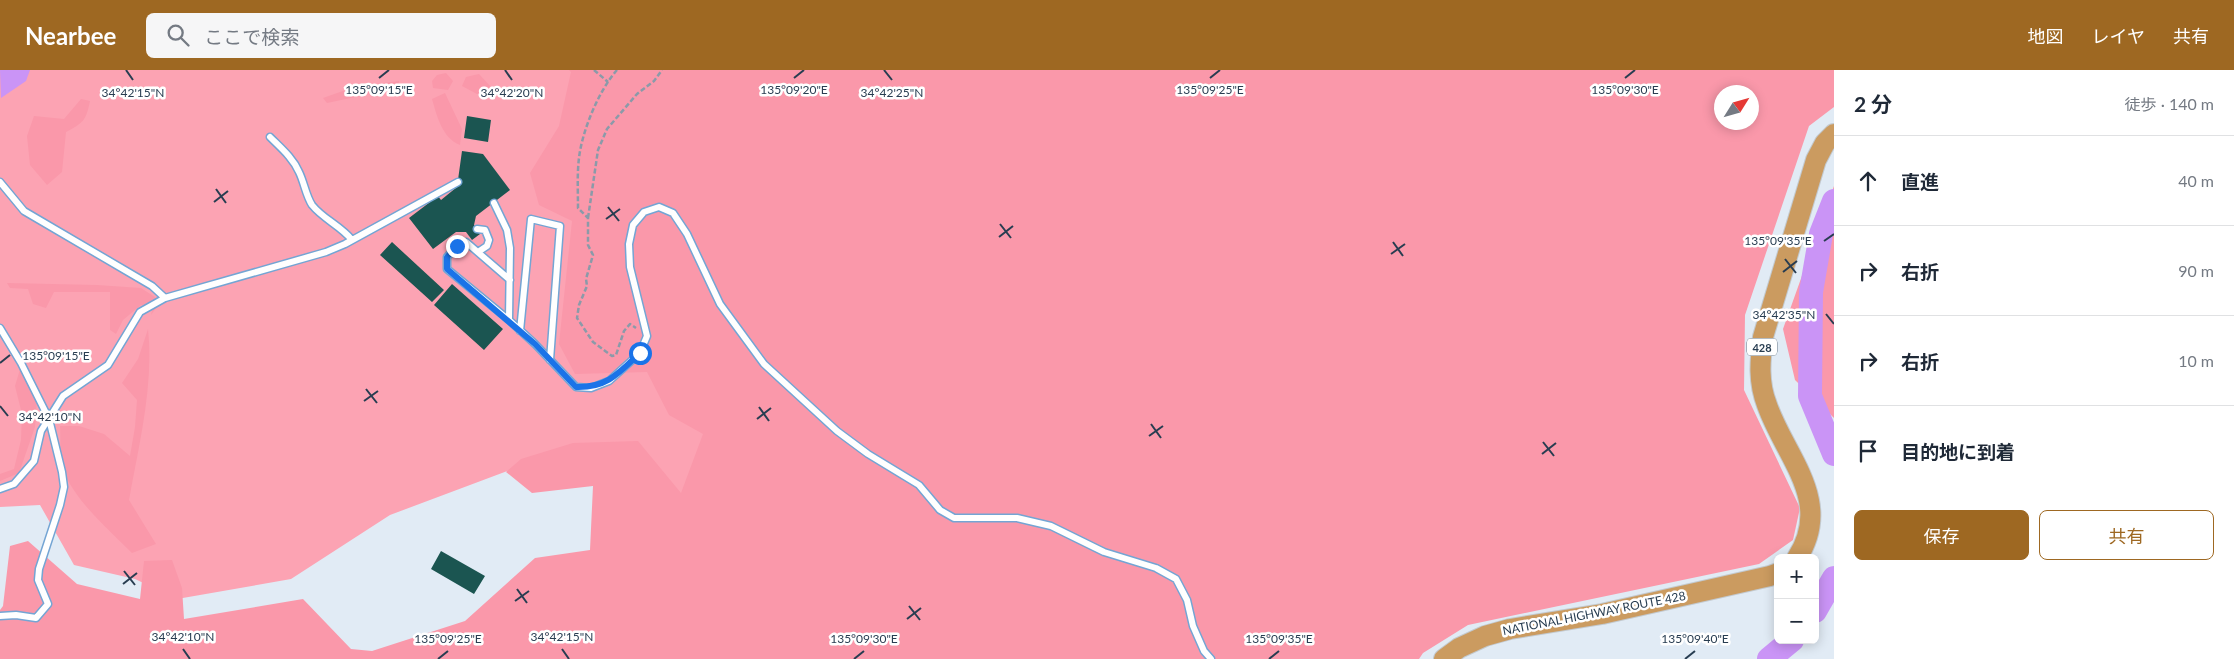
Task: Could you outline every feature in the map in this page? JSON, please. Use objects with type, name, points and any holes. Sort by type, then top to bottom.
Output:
[{"type":"highway","name":"428","points":[[1799,554],[1809,536],[1812,522],[1812,501],[1796,459],[1776,426],[1766,404],[1760,382],[1760,360],[1763,337],[1816,160],[1825,143],[1834,134]]},
{"type":"highway","name":"NATIONAL HIGHWAY ROUTE 428","points":[[1444,659],[1459,648],[1485,636],[1510,629],[1602,614],[1774,574]]},
{"type":"lane","points":[[270,137],[288,154],[299,171],[311,203],[326,219],[346,232],[352,240]]},
{"type":"lane","points":[[0,182],[24,210],[152,286],[165,298]]},
{"type":"lane","points":[[0,489],[14,484],[34,461],[41,431],[63,396],[108,365],[140,312],[165,298],[326,252],[352,240],[458,182]]},
{"type":"lane","points":[[494,203],[507,230],[510,248],[508,320]]},
{"type":"lane","points":[[510,280],[478,252],[468,239],[457,246],[447,257],[447,269],[508,320],[576,387],[591,388],[610,381],[640,353],[647,336],[630,268],[629,244],[633,225],[644,212],[659,207],[673,213],[687,234],[720,304],[764,364],[836,431],[868,454],[919,485],[940,510],[954,518],[1017,518],[1051,526],[1104,552],[1156,568],[1176,580],[1187,600],[1193,626],[1204,651],[1211,659]]},
{"type":"lane","points":[[520,331],[531,219],[560,226],[550,360]]},
{"type":"lane","points":[[477,229],[485,230],[489,240],[487,246],[478,252]]},
{"type":"lane","points":[[0,328],[21,363],[49,419],[64,487],[39,568],[38,580],[48,604],[36,618],[16,615],[0,616]]},
{"type":"path","points":[[594,70],[608,82]]},
{"type":"path","points":[[588,218],[578,208],[579,158],[583,139],[600,93],[616,70]]},
{"type":"path","points":[[646,340],[630,324],[624,330],[616,355],[612,356],[593,342],[577,318],[579,304],[587,286],[586,279],[593,255],[588,245],[588,218],[598,150],[607,128],[637,94],[654,81],[662,70]]},
{"type":"shaded area","points":[[0,70],[583,70],[600,225],[645,348],[723,437],[689,515],[534,461],[390,515],[291,579],[177,599],[135,579],[74,565],[40,505],[0,507]]},
{"type":"shaded area","points":[[0,70],[30,70],[26,81],[1,98]]},
{"type":"shaded area","points":[[569,70],[1834,70],[1834,107],[1809,126],[1745,315],[1744,390],[1800,508],[1793,540],[1759,564],[1468,625],[1423,653],[1419,659],[0,659],[0,610],[3,606],[10,546],[28,541],[77,584],[140,599],[144,561],[172,560],[182,588],[184,619],[303,599],[351,649],[372,651],[465,621],[535,558],[590,550],[593,486],[532,493],[506,472],[521,459],[573,443],[638,441],[681,493],[703,434],[669,415],[647,372],[575,374],[559,344],[572,221],[539,205],[530,173],[559,126],[571,72]]},
{"type":"shaded area","points":[[446,73],[453,81],[448,90],[433,88],[432,81],[437,75]]},
{"type":"shaded area","points":[[479,74],[492,88],[487,94],[477,94],[462,86],[466,77]]},
{"type":"shaded area","points":[[399,81],[398,88],[327,103],[323,98],[354,87]]},
{"type":"shaded area","points":[[445,93],[462,129],[460,145],[449,137],[441,126],[432,99]]},
{"type":"shaded area","points":[[81,99],[90,101],[87,113],[80,124],[66,132],[62,172],[47,185],[30,165],[27,136],[34,116],[64,119]]},
{"type":"shaded area","points":[[1834,186],[1834,418],[1795,380],[1783,329]]},
{"type":"shaded area","points":[[7,283],[141,288],[161,301],[151,315],[153,306],[141,305],[123,320],[116,334],[110,330],[110,292],[54,292],[46,308],[33,304],[28,289],[10,288]]},
{"type":"shaded area","points":[[148,329],[149,372],[147,393],[129,500],[156,544],[132,553],[83,503],[68,480],[61,459],[60,426],[79,426],[104,434],[130,456],[137,400],[122,383],[138,359]]},
{"type":"shaded area","points":[[21,366],[37,400],[35,427],[19,473],[0,481],[0,474],[14,469],[21,440],[22,414],[15,386]]},
{"type":"building","points":[[467,116],[491,120],[488,142],[464,138]]},
{"type":"building","points":[[462,151],[483,154],[510,190],[476,216],[474,225],[480,234],[472,240],[466,232],[456,232],[433,249],[409,218],[438,196],[441,200],[457,187]]},
{"type":"building","points":[[392,242],[444,290],[432,302],[380,255]]},
{"type":"building","points":[[452,284],[503,329],[484,350],[434,305]]},
{"type":"building","points":[[441,551],[485,576],[474,594],[431,569]]},
{"type":"waterway","points":[[1834,201],[1821,234],[1811,292],[1810,396],[1834,454]]},
{"type":"waterway","points":[[1819,604],[1834,578]]},
{"type":"waterway","points":[[1769,659],[1787,644]]},
{"type":"route","points":[[457,246],[447,257],[447,269],[535,344],[576,387],[591,388],[610,381],[640,353]]}]
